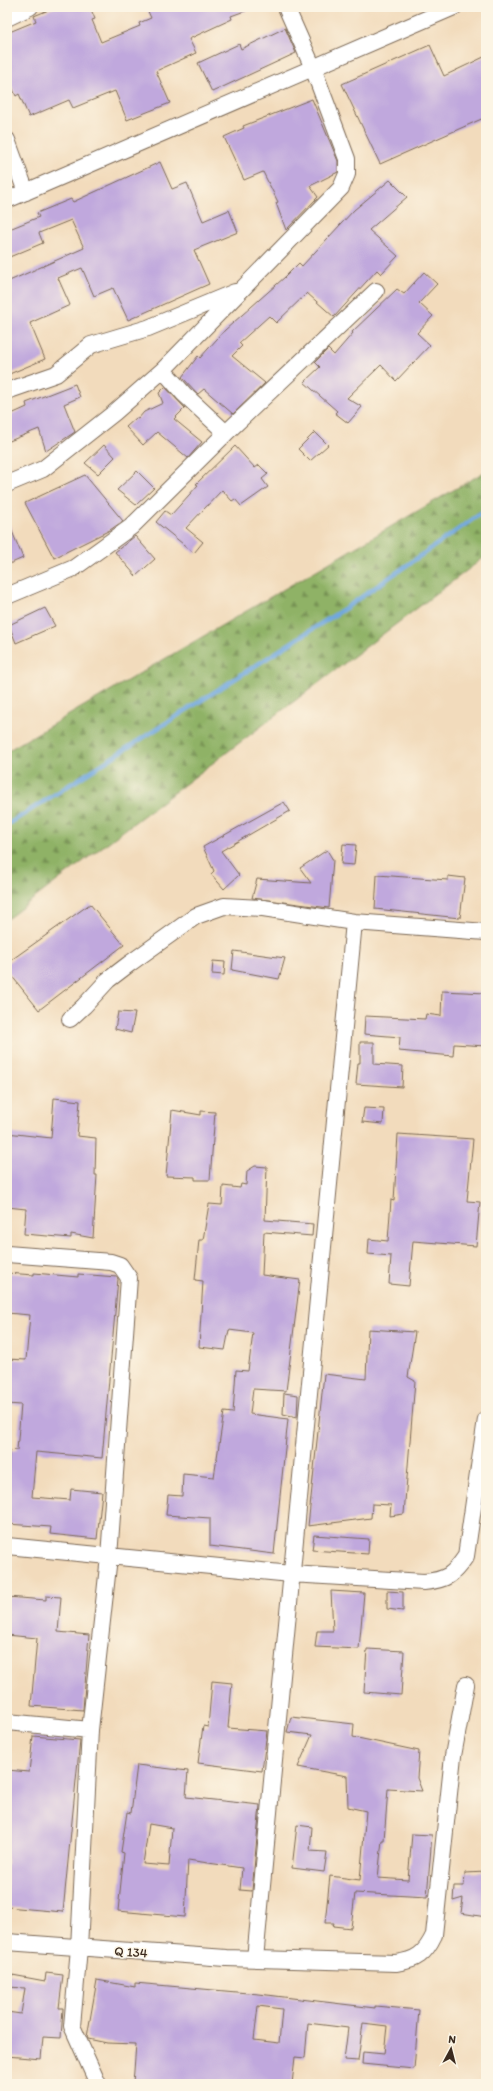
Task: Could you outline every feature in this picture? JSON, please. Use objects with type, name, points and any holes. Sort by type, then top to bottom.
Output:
[{"type":"street","points":[[7,18],[30,7]]},
{"type":"street","points":[[7,484],[42,469],[114,413],[162,370],[341,188],[347,174],[347,159],[313,68],[286,7]]},
{"type":"street","points":[[7,200],[454,7]]},
{"type":"street","points":[[7,140],[26,192]]},
{"type":"street","points":[[7,391],[56,374],[91,345],[148,328],[242,290]]},
{"type":"street","points":[[7,596],[74,568],[131,527],[226,433],[376,291]]},
{"type":"street","points":[[162,370],[184,394],[226,433]]},
{"type":"street","points":[[70,1019],[108,980],[129,964],[173,934],[196,916],[224,906],[264,908],[354,922],[486,932]]},
{"type":"street","points":[[256,1959],[291,1574],[354,922]]},
{"type":"street","points":[[7,1254],[111,1262],[120,1265],[129,1278],[109,1557],[90,1730],[79,1948],[72,2026],[98,2084]]},
{"type":"street","points":[[7,1546],[291,1574],[424,1582],[442,1580],[455,1572],[466,1556],[486,1419]]},
{"type":"street","name":"Q 134","points":[[7,1942],[256,1959],[396,1963],[412,1960],[428,1948],[434,1935],[453,1756],[466,1684]]},
{"type":"street","points":[[7,1722],[90,1730]]},
{"type":"green space","points":[[486,471],[486,556],[7,919],[7,751]]},
{"type":"building","points":[[56,7],[90,7],[95,19],[92,20],[101,42],[140,26],[139,23],[151,18],[146,7],[253,8],[231,16],[232,19],[189,39],[196,53],[156,71],[170,103],[127,120],[115,91],[73,108],[69,100],[29,117],[19,94],[16,96],[7,76],[7,33],[36,21],[34,16]]},
{"type":"building","points":[[285,28],[296,53],[212,92],[198,63],[239,44],[241,49]]},
{"type":"building","points":[[430,45],[444,76],[486,56],[486,117],[380,164],[342,84]]},
{"type":"building","points":[[312,99],[338,161],[338,172],[310,186],[318,197],[286,230],[276,203],[278,202],[263,172],[244,180],[224,137],[244,128],[243,126]]},
{"type":"building","points":[[160,162],[172,189],[187,183],[203,221],[229,210],[238,232],[194,250],[209,284],[128,320],[113,288],[94,296],[82,268],[58,278],[70,305],[30,323],[45,359],[7,375],[7,282],[84,248],[71,220],[39,233],[43,243],[7,258],[7,230],[39,217],[37,213],[71,199],[73,202]]},
{"type":"building","points":[[390,180],[407,197],[369,230],[398,256],[381,274],[377,270],[334,317],[307,293],[276,323],[269,316],[239,343],[242,346],[232,356],[265,383],[233,414],[204,389],[198,394],[182,377],[198,356],[200,358],[225,330],[299,263],[302,266],[354,210]]},
{"type":"building","points":[[424,272],[437,284],[419,303],[433,316],[417,333],[430,345],[396,381],[381,365],[347,398],[362,407],[348,423],[335,413],[337,411],[304,382],[320,367],[315,362],[328,349],[334,355],[353,333],[352,332],[397,289],[404,294]]},
{"type":"building","points":[[75,384],[80,397],[64,404],[75,432],[46,451],[39,429],[7,442],[7,416],[27,407],[26,403]]},
{"type":"building","points":[[165,387],[185,408],[174,419],[202,442],[188,458],[157,432],[143,445],[126,427],[136,418],[138,419],[144,412],[163,403],[159,393]]},
{"type":"building","points":[[315,432],[328,445],[310,461],[298,449]]},
{"type":"building","points":[[104,445],[115,457],[98,474],[85,463]]},
{"type":"building","points":[[235,446],[255,468],[259,465],[268,474],[262,479],[268,487],[241,506],[235,499],[232,501],[222,490],[186,528],[203,542],[194,553],[156,522],[165,511],[171,515],[198,485],[196,484]]},
{"type":"building","points":[[137,471],[154,488],[136,505],[117,490]]},
{"type":"building","points":[[85,475],[123,521],[110,530],[54,558],[25,503]]},
{"type":"building","points":[[7,519],[23,558],[7,565]]},
{"type":"building","points":[[135,536],[155,559],[136,576],[115,552]]},
{"type":"building","points":[[45,608],[55,626],[16,643],[9,625]]},
{"type":"building","points":[[284,802],[290,811],[221,851],[239,875],[224,889],[211,874],[214,871],[203,847]]},
{"type":"building","points":[[343,844],[356,845],[354,865],[341,864]]},
{"type":"building","points":[[327,850],[333,860],[329,908],[252,898],[257,879],[311,883],[300,868]]},
{"type":"building","points":[[377,875],[448,880],[448,876],[465,878],[460,918],[375,909]]},
{"type":"building","points":[[90,904],[124,945],[39,1010],[7,970],[7,963]]},
{"type":"building","points":[[234,951],[285,958],[279,979],[232,970]]},
{"type":"building","points":[[213,961],[225,962],[224,975],[212,974]]},
{"type":"building","points":[[442,991],[486,993],[486,1046],[454,1044],[453,1056],[399,1051],[400,1037],[364,1034],[365,1016],[425,1019],[426,1014],[441,1016]]},
{"type":"building","points":[[118,1012],[135,1013],[131,1033],[115,1029]]},
{"type":"building","points":[[360,1042],[374,1042],[374,1064],[403,1066],[402,1087],[356,1084],[358,1063],[360,1063]]},
{"type":"building","points":[[54,1098],[80,1101],[77,1136],[96,1138],[95,1175],[97,1175],[93,1238],[71,1234],[71,1238],[24,1234],[26,1209],[7,1207],[7,1133],[51,1138]]},
{"type":"building","points":[[364,1108],[384,1109],[383,1124],[362,1122]]},
{"type":"building","points":[[172,1110],[201,1115],[201,1111],[215,1112],[210,1180],[195,1180],[195,1177],[166,1176]]},
{"type":"building","points":[[398,1134],[473,1139],[467,1201],[480,1202],[476,1246],[413,1241],[409,1286],[389,1284],[391,1256],[368,1254],[369,1239],[388,1241],[391,1200],[394,1201]]},
{"type":"building","points":[[255,1166],[267,1167],[265,1220],[313,1224],[312,1236],[264,1232],[262,1275],[300,1280],[286,1391],[253,1389],[250,1414],[288,1419],[274,1554],[210,1546],[210,1518],[166,1515],[168,1495],[182,1496],[183,1474],[214,1477],[224,1412],[233,1413],[236,1370],[248,1371],[253,1333],[229,1330],[225,1350],[199,1347],[203,1281],[195,1280],[199,1240],[203,1240],[209,1204],[222,1205],[223,1186],[240,1188],[241,1184],[246,1185],[247,1171]]},
{"type":"building","points":[[7,1273],[34,1275],[34,1273],[78,1277],[78,1274],[117,1277],[118,1279],[102,1458],[36,1452],[32,1497],[70,1500],[71,1489],[102,1492],[97,1539],[50,1534],[51,1527],[7,1524],[9,1451],[17,1450],[21,1405],[7,1404],[7,1359],[26,1360],[30,1315],[7,1313]]},
{"type":"building","points":[[368,1329],[415,1332],[408,1377],[415,1381],[404,1514],[390,1516],[391,1505],[372,1504],[371,1518],[308,1526],[324,1374],[366,1379]]},
{"type":"building","points":[[284,1393],[298,1395],[297,1417],[283,1414]]},
{"type":"building","points":[[314,1535],[369,1539],[368,1554],[312,1550]]},
{"type":"building","points":[[331,1591],[364,1593],[359,1649],[315,1647],[317,1631],[333,1631]]},
{"type":"building","points":[[387,1591],[403,1592],[403,1611],[387,1609]]},
{"type":"building","points":[[46,1596],[61,1597],[58,1632],[89,1635],[83,1710],[31,1706],[37,1638],[7,1635],[7,1597],[46,1600]]},
{"type":"building","points":[[367,1649],[404,1651],[401,1695],[364,1692]]},
{"type":"building","points":[[212,1681],[232,1683],[228,1728],[267,1731],[262,1771],[198,1763],[203,1726],[208,1727]]},
{"type":"building","points":[[291,1717],[354,1724],[353,1737],[419,1751],[417,1778],[422,1791],[388,1789],[384,1840],[382,1840],[378,1878],[408,1880],[412,1834],[432,1835],[427,1897],[355,1893],[351,1928],[333,1926],[334,1923],[325,1923],[330,1876],[360,1880],[366,1811],[348,1807],[347,1776],[298,1767],[312,1735],[287,1732]]},
{"type":"building","points":[[33,1736],[80,1740],[63,1912],[7,1907],[7,1770],[29,1772]]},
{"type":"building","points":[[137,1765],[188,1771],[186,1797],[260,1805],[252,1891],[240,1890],[242,1868],[188,1860],[185,1917],[118,1911],[124,1853],[121,1852],[127,1812],[131,1813]],"holes":[[[149,1824],[172,1828],[169,1866],[143,1864]]]},
{"type":"building","points":[[297,1825],[312,1827],[310,1851],[327,1852],[324,1872],[292,1868]]},
{"type":"building","points":[[486,1872],[486,1917],[461,1913],[463,1898],[453,1901],[454,1886],[464,1886],[465,1873]]},
{"type":"building","points":[[46,1973],[63,1975],[59,2008],[63,2008],[61,2038],[43,2037],[41,2059],[7,2056],[7,2012],[21,2014],[25,1988],[7,1987],[7,1974],[45,1981]]},
{"type":"building","points":[[97,1980],[135,1987],[135,1983],[259,1994],[375,2008],[375,2006],[419,2010],[414,2069],[362,2064],[363,2052],[384,2054],[387,2026],[363,2023],[358,2061],[344,2060],[348,2028],[308,2023],[305,2058],[295,2057],[292,2084],[133,2084],[136,2044],[107,2043],[88,2039],[87,2037]],"holes":[[[258,2006],[282,2009],[279,2043],[254,2040]]]},
{"type":"waterway","points":[[7,825],[347,607],[486,510]]}]
